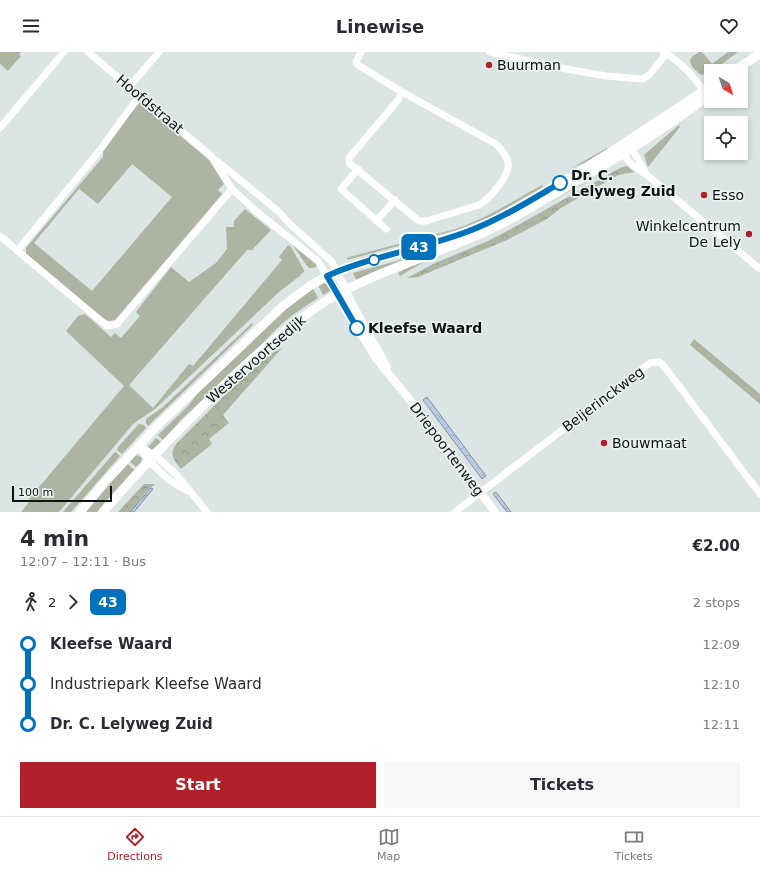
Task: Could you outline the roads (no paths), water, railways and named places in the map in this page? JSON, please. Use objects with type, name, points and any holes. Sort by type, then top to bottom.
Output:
[{"type":"main road","points":[[744,64],[760,54]]},
{"type":"main road","points":[[748,68],[760,60]]},
{"type":"main road","name":"Westervoortsedijk","points":[[80,512],[156,427],[283,306],[311,285],[337,272],[450,238],[484,225],[561,183],[704,93]]},
{"type":"main road","name":"Westervoortsedijk","points":[[103,512],[151,458],[246,364],[288,328],[341,293],[415,260],[491,229],[624,154],[704,93]]},
{"type":"street","points":[[0,128],[64,52]]},
{"type":"street","name":"Hoofdstraat","points":[[88,52],[271,205],[290,224]]},
{"type":"street","points":[[130,86],[159,52]]},
{"type":"street","points":[[362,52],[356,62],[358,65],[402,92],[496,144],[504,153],[508,163],[507,172],[487,200],[479,205],[426,221],[419,221],[350,163],[349,158],[398,100],[402,92]]},
{"type":"street","points":[[490,52],[550,66],[606,76],[642,79],[649,75],[664,53],[680,63],[704,88]]},
{"type":"street","points":[[17,251],[97,154],[140,95]]},
{"type":"street","points":[[623,144],[632,149],[647,175]]},
{"type":"street","points":[[623,144],[624,154],[628,160],[760,269]]},
{"type":"street","name":"Hoofdstraat","points":[[212,157],[232,189],[284,233]]},
{"type":"street","points":[[358,170],[341,189],[386,229]]},
{"type":"street","points":[[0,236],[106,326],[117,324],[232,189]]},
{"type":"street","points":[[376,221],[395,200]]},
{"type":"street","points":[[327,276],[318,261],[284,233],[290,224],[332,262],[337,272]]},
{"type":"street","name":"Driepoortenweg","points":[[337,272],[341,293]]},
{"type":"street","name":"Driepoortenweg","points":[[327,276],[341,293],[399,387],[495,512]]},
{"type":"street","name":"Beijerinckweg","points":[[455,512],[650,362],[659,362],[664,366],[760,494]]},
{"type":"street","points":[[138,446],[151,458],[184,483],[207,512]]},
{"type":"street","points":[[151,458],[159,470],[172,481],[189,491]]},
{"type":"water","points":[[427,397],[486,476],[482,479],[423,400]]},
{"type":"water","points":[[151,488],[153,489],[134,512],[130,512]]},
{"type":"water","points":[[496,492],[511,512],[507,512],[493,494]]},
{"type":"place","name":"Buurman","points":[[489,65]]},
{"type":"place","name":"Dr. C. Lelyweg Zuid","points":[[560,183]]},
{"type":"place","name":"Esso","points":[[704,195]]},
{"type":"place","name":"Winkelcentrum De Lely","points":[[749,234]]},
{"type":"place","name":"Kleefse Waard","points":[[357,328]]},
{"type":"place","name":"Bouwmaat","points":[[604,443]]}]
